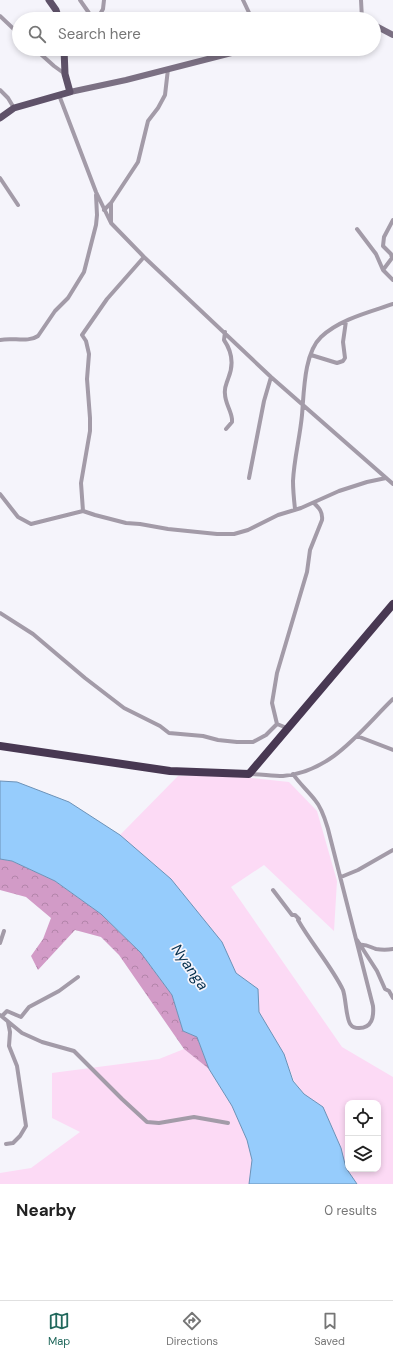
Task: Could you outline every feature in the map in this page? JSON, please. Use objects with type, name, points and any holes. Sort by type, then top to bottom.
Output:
[{"type":"highway","points":[[0,746],[170,771],[248,774],[393,604]]},
{"type":"main road","points":[[49,0],[57,12]]},
{"type":"main road","points":[[0,118],[14,108],[70,92],[65,74],[64,56]]},
{"type":"street","points":[[80,0],[88,12]]},
{"type":"street","points":[[101,12],[104,0]]},
{"type":"street","points":[[243,0],[249,12]]},
{"type":"street","points":[[361,0],[362,12]]},
{"type":"street","points":[[0,16],[12,27]]},
{"type":"street","points":[[381,29],[393,35]]},
{"type":"street","points":[[42,56],[65,74]]},
{"type":"street","points":[[70,92],[219,56]]},
{"type":"street","points":[[104,210],[111,203],[138,162],[148,121],[158,108],[165,95],[168,69]]},
{"type":"street","points":[[0,90],[8,98],[14,108]]},
{"type":"street","points":[[59,95],[96,192],[111,223],[144,257],[271,377],[393,484]]},
{"type":"street","points":[[0,178],[18,205]]},
{"type":"street","points":[[0,340],[6,338],[30,340],[38,336],[81,279],[87,265],[96,224],[96,192]]},
{"type":"street","points":[[111,203],[111,223]]},
{"type":"street","points":[[384,270],[392,258],[391,254],[384,246],[384,237],[393,220]]},
{"type":"street","points":[[357,229],[376,254],[384,270],[393,280]]},
{"type":"street","points":[[83,511],[81,483],[90,431],[90,418],[87,380],[89,354],[86,341],[82,335],[107,300],[144,257]]},
{"type":"street","points":[[295,509],[294,474],[306,374],[315,345],[320,338],[330,330],[346,322],[393,304]]},
{"type":"street","points":[[311,355],[337,363],[343,360],[345,358],[344,331],[346,322]]},
{"type":"street","points":[[225,332],[224,340],[232,356],[232,368],[224,392],[232,422],[226,429]]},
{"type":"street","points":[[249,478],[261,414],[271,377]]},
{"type":"street","points":[[0,494],[18,518],[31,524],[83,511],[126,523],[140,524],[168,530],[234,534],[248,530],[273,517],[314,503],[352,486],[386,478]]},
{"type":"street","points":[[277,724],[272,703],[277,673],[307,572],[310,550],[322,516],[321,511],[314,503]]},
{"type":"street","points":[[0,613],[34,634],[85,678],[124,708],[160,726],[169,733],[203,736],[218,740],[253,742],[266,735],[277,724]]},
{"type":"street","points":[[248,774],[283,776],[317,767],[339,753],[393,699]]},
{"type":"street","points":[[277,724],[287,728]]},
{"type":"street","points":[[357,736],[393,750]]},
{"type":"street","points":[[273,890],[292,915],[295,915],[299,919],[298,920],[307,937],[339,982],[345,996],[349,1023],[353,1027],[366,1028],[372,1022],[374,1014],[371,998],[341,877],[324,816],[315,799],[300,784],[293,774]]},
{"type":"street","points":[[341,877],[358,870],[393,850]]},
{"type":"street","points":[[0,943],[4,931]]},
{"type":"street","points":[[355,938],[377,972],[385,989],[389,991],[393,998]]},
{"type":"street","points":[[360,945],[365,944],[375,949],[393,949]]},
{"type":"street","points":[[78,977],[59,992],[29,1007],[21,1017],[7,1011],[1,1015],[22,1033],[42,1042],[74,1051],[147,1122],[165,1122],[194,1117],[228,1123]]},
{"type":"street","points":[[385,989],[393,991]]},
{"type":"street","points":[[6,1144],[13,1143],[20,1136],[26,1126],[17,1066],[10,1046],[8,1022]]},
{"type":"shaded area","points":[[224,775],[289,782],[317,811],[337,881],[334,931],[264,865],[231,887],[342,1047],[393,1077],[393,1184],[357,1184],[349,1172],[381,1172],[381,1100],[345,1100],[345,1164],[341,1148],[323,1107],[304,1094],[294,1081],[284,1054],[259,1012],[258,989],[236,973],[222,942],[171,879],[120,835],[178,776]]},
{"type":"shaded area","points":[[184,1049],[209,1069],[232,1106],[247,1140],[252,1160],[249,1184],[0,1184],[0,1173],[31,1168],[80,1132],[52,1118],[52,1073],[159,1059]]},
{"type":"green space","points":[[0,859],[12,861],[55,881],[101,914],[141,953],[172,995],[183,1031],[197,1037],[209,1069],[184,1049],[119,955],[101,937],[75,930],[38,970],[31,956],[43,939],[51,918],[26,897],[0,890]]},
{"type":"water","name":"Nyanga","points":[[0,781],[17,782],[69,802],[120,835],[171,879],[222,942],[236,973],[258,989],[259,1012],[284,1054],[293,1081],[304,1094],[323,1107],[341,1148],[345,1164],[345,1172],[349,1172],[357,1184],[249,1184],[252,1160],[247,1140],[232,1106],[209,1069],[197,1037],[183,1031],[172,995],[141,953],[101,914],[55,881],[12,861],[0,859]]}]
